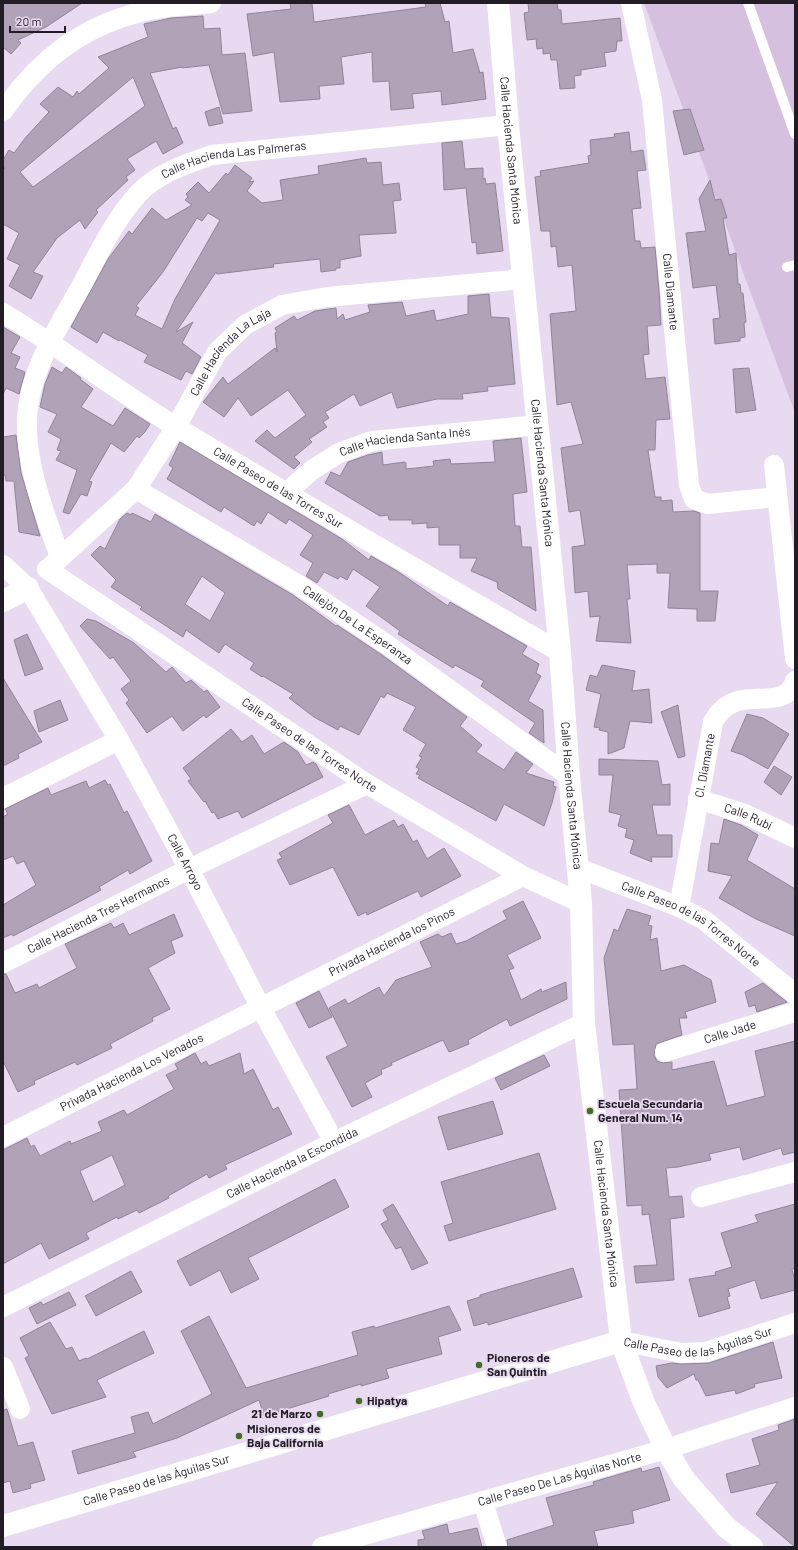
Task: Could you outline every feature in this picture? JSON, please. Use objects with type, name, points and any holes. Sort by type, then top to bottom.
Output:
[{"type":"street","points":[[3,111],[18,89],[51,55],[93,28],[142,11],[211,3]]},
{"type":"street","name":"Calle Hacienda Santa Mónica","points":[[498,3],[508,125],[560,652],[569,776],[581,903],[584,1023],[621,1341],[644,1403],[666,1449],[684,1480],[727,1528],[752,1547]]},
{"type":"street","name":"Calle Diamante","points":[[630,3],[652,100],[689,485],[694,499],[708,504],[777,497]]},
{"type":"street","name":"Calle Hacienda Las Palmeras","points":[[54,563],[35,486],[29,446],[27,417],[32,387],[50,342],[109,235],[139,194],[172,169],[212,155],[508,125]]},
{"type":"street","name":"Calle Hacienda La Laja","points":[[28,588],[136,489],[176,427],[217,352],[245,325],[282,306],[327,297],[523,279]]},
{"type":"street","name":"Calle Paseo de las Torres Sur","points":[[3,313],[50,342],[176,427],[286,493],[560,652]]},
{"type":"street","name":"Calle Hacienda Santa Inés","points":[[286,493],[312,470],[339,453],[372,441],[538,426]]},
{"type":"street","points":[[774,465],[795,659]]},
{"type":"street","name":"Callejón De La Esperanza","points":[[136,489],[299,585],[390,646],[569,776]]},
{"type":"street","name":"Calle Paseo de las Torres Norte","points":[[54,563],[367,784],[523,876],[581,903]]},
{"type":"street","points":[[3,565],[28,588],[3,601]]},
{"type":"street","name":"Calle Arroyo","points":[[28,588],[119,740],[334,1142]]},
{"type":"street","name":"Cl. Diamante","points":[[680,907],[713,722],[721,709],[734,702],[781,697],[793,688],[795,681]]},
{"type":"street","points":[[3,798],[119,740]]},
{"type":"street","name":"Calle Hacienda Tres Hermanos","points":[[3,963],[189,869],[367,784]]},
{"type":"street","name":"Calle Rubí","points":[[698,800],[745,814],[795,838]]},
{"type":"street","name":"Calle Paseo de las Torres Norte","points":[[578,868],[680,907],[704,920],[795,994]]},
{"type":"street","name":"Privada Hacienda los Pinos","points":[[261,1008],[523,876]]},
{"type":"street","name":"Privada Hacienda Los Venados","points":[[3,1137],[261,1008]]},
{"type":"street","name":"Calle Jade","points":[[665,1052],[795,1012]]},
{"type":"street","name":"Calle Hacienda la Escondida","points":[[3,1307],[334,1142],[584,1023]]},
{"type":"street","points":[[701,1197],[795,1172]]},
{"type":"street","name":"Calle Paseo de las Águilas Sur","points":[[3,1526],[621,1341],[681,1353],[706,1352],[795,1323]]},
{"type":"street","points":[[3,1368],[20,1409]]},
{"type":"street","name":"Calle Paseo De Las Águilas Norte","points":[[322,1547],[666,1449],[795,1407]]},
{"type":"street","points":[[483,1502],[497,1547]]},
{"type":"lane","points":[[748,3],[795,134]]},
{"type":"shaded area","points":[[644,3],[795,3],[795,413]]},
{"type":"building","points":[[3,3],[82,3],[46,27],[18,40],[21,43],[11,54],[3,47]]},
{"type":"building","points":[[290,3],[312,3],[314,22],[426,7],[425,3],[440,3],[445,22],[449,21],[453,53],[473,49],[480,73],[483,72],[486,99],[442,105],[441,91],[412,94],[414,108],[391,110],[389,81],[373,82],[372,52],[341,57],[344,84],[319,86],[320,99],[280,102],[274,52],[253,56],[247,14],[291,9]]},
{"type":"building","points":[[528,3],[557,3],[558,10],[561,10],[562,24],[620,18],[622,41],[617,41],[616,51],[604,53],[606,66],[581,70],[581,75],[574,76],[575,88],[560,89],[557,60],[551,60],[550,53],[543,54],[543,48],[537,49],[536,39],[527,40],[524,13],[529,12]]},
{"type":"building","points":[[203,16],[204,29],[220,28],[222,55],[245,53],[252,111],[223,114],[209,65],[182,67],[150,73],[173,129],[176,127],[183,143],[163,154],[156,141],[127,159],[135,170],[126,177],[128,180],[96,210],[98,212],[85,229],[80,220],[57,238],[33,272],[43,276],[31,299],[9,286],[20,265],[7,259],[19,233],[3,224],[3,170],[5,168],[3,167],[3,160],[9,150],[14,153],[26,137],[49,112],[40,104],[58,87],[73,97],[77,91],[79,94],[109,68],[98,57],[148,37],[144,24],[171,18]],"holes":[[[133,77],[145,106],[33,187],[20,172]]]},
{"type":"building","points":[[219,107],[223,123],[209,126],[205,112]]},
{"type":"building","points":[[690,109],[704,150],[684,155],[673,111]]},
{"type":"building","points":[[629,132],[631,152],[643,150],[646,170],[637,171],[641,208],[632,209],[635,241],[640,241],[641,248],[655,247],[659,291],[661,325],[647,326],[649,354],[643,355],[646,379],[665,377],[670,419],[656,420],[655,450],[648,450],[655,497],[661,497],[661,501],[672,500],[673,512],[694,511],[700,513],[700,591],[718,591],[715,621],[697,621],[697,609],[668,608],[670,573],[657,573],[657,564],[627,565],[630,599],[627,599],[631,643],[596,641],[600,616],[590,617],[588,591],[575,593],[572,547],[585,545],[580,510],[569,512],[561,448],[583,444],[571,402],[557,405],[550,314],[576,311],[572,265],[558,267],[556,246],[551,247],[550,231],[541,231],[535,177],[541,176],[540,171],[589,163],[588,156],[591,155],[590,140],[615,137],[614,134]]},
{"type":"building","points":[[462,141],[465,169],[483,168],[483,179],[485,178],[486,184],[495,183],[503,251],[477,254],[476,242],[472,243],[466,188],[444,190],[442,143]]},
{"type":"building","points":[[366,158],[367,163],[381,162],[383,185],[399,183],[401,200],[393,201],[396,233],[359,235],[361,256],[340,260],[340,268],[336,268],[336,270],[321,272],[320,259],[273,264],[274,267],[217,274],[216,272],[176,332],[193,322],[182,343],[201,357],[192,374],[186,371],[181,380],[144,362],[148,355],[120,340],[119,341],[103,332],[97,343],[71,327],[108,259],[129,231],[132,234],[152,208],[166,220],[192,205],[185,200],[188,197],[186,194],[198,182],[209,193],[226,173],[228,175],[235,165],[252,178],[249,182],[254,181],[247,191],[262,203],[283,200],[280,180],[319,174],[318,166]],"holes":[[[208,213],[220,220],[175,299],[162,329],[135,315],[139,308],[136,306],[163,272],[197,218],[202,221]]]},
{"type":"building","points":[[710,180],[715,200],[721,199],[727,218],[723,218],[729,255],[736,253],[738,284],[740,284],[741,293],[743,293],[746,322],[744,323],[745,337],[740,338],[740,341],[715,344],[713,319],[720,318],[716,285],[693,288],[686,233],[706,231],[699,199]]},
{"type":"building","points":[[489,294],[491,317],[509,318],[515,384],[487,387],[488,391],[462,394],[463,399],[437,399],[397,408],[392,392],[360,406],[354,394],[325,412],[329,418],[323,422],[327,427],[309,439],[312,442],[294,457],[300,463],[294,469],[255,441],[267,430],[275,438],[306,415],[288,390],[251,416],[238,398],[224,417],[203,402],[223,377],[228,384],[275,348],[277,352],[275,333],[277,332],[275,328],[294,316],[297,320],[315,311],[336,308],[337,319],[343,314],[345,320],[370,312],[368,305],[402,302],[406,316],[434,310],[436,321],[468,314],[468,296]]},
{"type":"building","points":[[3,327],[20,337],[11,353],[20,357],[15,368],[25,372],[19,394],[6,388],[3,394]]},
{"type":"building","points":[[52,367],[62,373],[66,367],[93,389],[81,407],[113,426],[125,408],[150,424],[145,432],[139,438],[137,436],[124,452],[111,443],[89,481],[92,482],[87,496],[81,494],[69,514],[63,512],[77,470],[56,460],[61,451],[57,450],[61,439],[48,432],[57,414],[40,407],[45,384]]},
{"type":"building","points":[[749,368],[756,410],[736,413],[733,369]]},
{"type":"building","points":[[16,435],[21,473],[40,536],[19,532],[14,481],[6,481],[5,475],[3,475],[3,437]]},
{"type":"building","points":[[521,438],[527,492],[513,494],[515,526],[520,526],[522,547],[531,547],[536,611],[498,589],[497,582],[471,571],[477,558],[460,558],[460,545],[439,545],[439,527],[427,528],[427,523],[412,524],[412,520],[389,520],[388,515],[380,516],[325,483],[331,472],[340,476],[348,462],[368,455],[382,452],[383,465],[404,462],[406,463],[406,469],[434,466],[433,461],[450,459],[451,464],[495,462],[493,441]]},
{"type":"building","points":[[180,442],[342,539],[369,560],[371,556],[397,571],[448,606],[450,602],[527,646],[522,654],[539,664],[536,673],[541,676],[528,701],[543,710],[544,743],[529,733],[535,723],[481,686],[484,681],[455,665],[453,668],[398,634],[400,631],[366,606],[380,587],[353,569],[347,580],[340,576],[338,579],[324,572],[317,583],[306,576],[313,563],[300,555],[313,535],[289,519],[286,524],[268,512],[261,524],[257,521],[254,526],[224,507],[221,512],[167,479],[173,468],[169,465]]},
{"type":"building","points":[[127,513],[131,515],[132,513],[151,522],[155,514],[293,595],[336,626],[337,625],[382,655],[467,717],[460,726],[482,745],[476,752],[504,770],[516,752],[533,764],[526,773],[554,782],[553,786],[556,787],[544,826],[504,804],[496,821],[418,778],[420,775],[416,774],[419,769],[416,767],[422,757],[419,756],[426,744],[403,730],[416,707],[387,693],[384,698],[381,696],[359,735],[340,726],[338,730],[314,717],[289,698],[293,694],[250,669],[254,663],[225,644],[219,653],[186,630],[183,637],[140,609],[142,607],[111,587],[116,580],[91,555],[100,546],[105,549],[120,519]],"holes":[[[202,576],[225,593],[210,621],[185,604]]]},
{"type":"building","points":[[87,619],[96,621],[134,643],[166,672],[172,667],[186,683],[191,680],[204,692],[207,690],[220,707],[206,718],[204,715],[183,731],[172,716],[147,733],[126,703],[129,700],[121,689],[131,681],[113,657],[110,659],[80,626]]},
{"type":"building","points":[[27,634],[43,669],[25,676],[14,640]]},
{"type":"building","points":[[602,665],[635,671],[632,691],[649,689],[652,723],[630,721],[624,748],[608,754],[608,732],[594,727],[601,694],[586,690],[590,675],[597,677]]},
{"type":"building","points":[[3,678],[42,742],[18,754],[19,758],[3,766]]},
{"type":"building","points":[[60,700],[68,720],[39,732],[34,711]]},
{"type":"building","points":[[678,705],[685,756],[678,758],[661,712]]},
{"type":"building","points":[[747,714],[763,718],[789,734],[768,769],[743,755],[731,751]]},
{"type":"building","points":[[231,729],[242,742],[252,735],[264,754],[284,742],[298,752],[306,765],[313,762],[316,764],[323,777],[242,818],[238,811],[218,819],[188,781],[191,779],[183,768]]},
{"type":"building","points":[[599,759],[658,761],[662,785],[670,784],[670,805],[652,805],[657,835],[672,835],[672,857],[651,857],[652,862],[630,853],[634,840],[625,837],[627,829],[618,826],[621,815],[609,812],[613,775],[599,775]]},
{"type":"building","points":[[774,766],[792,777],[781,795],[764,782]]},
{"type":"building","points":[[105,780],[108,785],[110,784],[124,813],[127,811],[152,861],[130,874],[128,870],[99,887],[101,890],[13,936],[12,934],[3,938],[3,905],[36,885],[24,861],[17,864],[13,856],[3,860],[3,817],[8,814],[5,809],[48,788],[51,795],[86,781],[89,788]]},
{"type":"building","points":[[349,805],[365,835],[394,820],[398,827],[403,824],[413,842],[417,840],[427,859],[444,848],[461,876],[421,897],[418,891],[367,915],[366,912],[358,916],[333,867],[290,885],[277,860],[282,858],[279,853],[333,823],[328,815]]},
{"type":"building","points":[[724,819],[741,825],[758,835],[747,860],[795,889],[795,936],[756,919],[719,898],[732,876],[708,871],[711,843],[719,844]]},
{"type":"building","points":[[523,901],[541,938],[507,955],[514,968],[509,970],[521,1000],[541,989],[542,992],[566,982],[567,999],[510,1026],[507,1019],[468,1040],[469,1044],[452,1051],[449,1052],[443,1040],[391,1063],[392,1065],[381,1070],[382,1074],[365,1083],[372,1097],[352,1107],[326,1057],[348,1046],[329,1008],[345,999],[348,1004],[379,987],[384,996],[396,980],[432,967],[420,942],[438,934],[442,937],[451,933],[456,944],[466,941],[507,919],[503,911]]},
{"type":"building","points":[[627,909],[651,916],[648,925],[652,926],[650,940],[657,938],[661,971],[684,965],[711,980],[716,1002],[685,1012],[687,1018],[679,1018],[682,1035],[656,1044],[654,1055],[657,1061],[663,1063],[672,1062],[672,1070],[714,1061],[727,1106],[765,1096],[755,1051],[795,1041],[795,1152],[783,1155],[781,1148],[743,1160],[740,1147],[709,1154],[711,1160],[666,1168],[669,1197],[682,1196],[684,1217],[670,1219],[674,1280],[636,1283],[634,1266],[657,1265],[649,1214],[642,1215],[642,1205],[627,1206],[619,1090],[637,1089],[634,1044],[613,1045],[604,958],[614,929],[618,931]]},
{"type":"building","points":[[174,914],[183,936],[171,941],[175,953],[148,968],[170,1009],[152,1018],[153,1021],[110,1044],[112,1048],[77,1065],[75,1062],[34,1081],[35,1084],[18,1092],[3,1061],[3,974],[6,974],[15,993],[37,984],[39,988],[77,968],[65,944],[111,923],[114,928],[123,923],[129,935]]},
{"type":"building","points":[[763,983],[787,1002],[757,1012],[755,1005],[749,1007],[745,992]]},
{"type":"building","points":[[319,991],[332,1017],[309,1028],[296,1003]]},
{"type":"building","points":[[195,1053],[201,1064],[206,1061],[209,1066],[240,1053],[244,1074],[253,1069],[273,1110],[278,1107],[292,1134],[225,1165],[227,1169],[209,1178],[207,1174],[168,1196],[169,1198],[139,1213],[137,1210],[118,1219],[117,1217],[86,1233],[89,1239],[49,1259],[41,1243],[3,1264],[3,1150],[27,1138],[31,1147],[34,1145],[40,1156],[70,1141],[71,1144],[102,1131],[98,1122],[124,1110],[127,1115],[174,1089],[166,1075],[178,1069],[175,1064]],"holes":[[[112,1155],[125,1185],[93,1202],[80,1171]]]},
{"type":"building","points":[[544,1055],[550,1066],[501,1090],[495,1078]]},
{"type":"building","points":[[493,1101],[503,1134],[448,1150],[438,1117]]},
{"type":"building","points":[[539,1153],[556,1209],[449,1241],[444,1226],[453,1223],[441,1182]]},
{"type":"building","points":[[335,1179],[349,1207],[248,1258],[259,1279],[231,1293],[220,1270],[190,1286],[177,1261]]},
{"type":"building","points":[[393,1204],[428,1263],[412,1270],[401,1247],[396,1249],[381,1224],[388,1220],[383,1210]]},
{"type":"building","points":[[795,1204],[795,1268],[792,1269],[795,1281],[795,1290],[761,1299],[755,1280],[728,1289],[730,1296],[727,1297],[730,1308],[699,1317],[689,1279],[716,1275],[715,1272],[732,1267],[721,1233],[758,1222],[755,1215]]},
{"type":"building","points":[[573,1268],[582,1297],[488,1325],[488,1322],[474,1326],[467,1301],[480,1297],[480,1295]]},
{"type":"building","points":[[131,1271],[142,1292],[96,1316],[85,1296]]},
{"type":"building","points":[[69,1292],[76,1305],[37,1324],[29,1308],[41,1302],[43,1305]]},
{"type":"building","points":[[449,1306],[461,1330],[438,1337],[442,1354],[386,1369],[389,1378],[361,1386],[361,1384],[328,1394],[329,1396],[264,1416],[259,1400],[177,1438],[133,1452],[136,1457],[78,1474],[72,1451],[135,1433],[131,1417],[148,1412],[153,1424],[212,1394],[181,1331],[209,1316],[246,1388],[358,1355],[352,1332],[374,1326],[375,1328]]},
{"type":"building","points":[[50,1322],[66,1349],[72,1347],[79,1361],[86,1358],[87,1359],[144,1331],[154,1353],[97,1380],[106,1397],[52,1414],[25,1358],[29,1356],[20,1338]]},
{"type":"building","points":[[773,1342],[782,1378],[754,1384],[755,1387],[736,1394],[735,1390],[706,1396],[694,1374],[667,1388],[658,1377],[656,1366],[672,1363],[709,1363]]},
{"type":"building","points":[[7,1409],[18,1446],[33,1442],[45,1480],[30,1484],[31,1488],[13,1493],[10,1481],[3,1483],[3,1410]]},
{"type":"building","points":[[795,1419],[795,1547],[756,1514],[778,1482],[731,1493],[726,1474],[760,1465],[752,1439],[779,1430],[778,1425]]},
{"type":"building","points":[[659,1467],[670,1500],[632,1511],[634,1523],[594,1531],[598,1547],[508,1547],[507,1540],[554,1525],[546,1498],[594,1485],[593,1482],[641,1468],[642,1472]]},
{"type":"building","points":[[447,1524],[449,1534],[477,1528],[482,1547],[418,1547],[418,1540],[425,1539],[422,1531]]},
{"type":"place","name":"Escuela Secundaria General Num. 14","points":[[590,1111]]},
{"type":"place","name":"Pioneros de San Quintin","points":[[479,1365]]},
{"type":"place","name":"Hipatya","points":[[359,1401]]},
{"type":"place","name":"21 de Marzo","points":[[320,1414]]},
{"type":"place","name":"Misioneros de Baja California","points":[[239,1436]]}]
